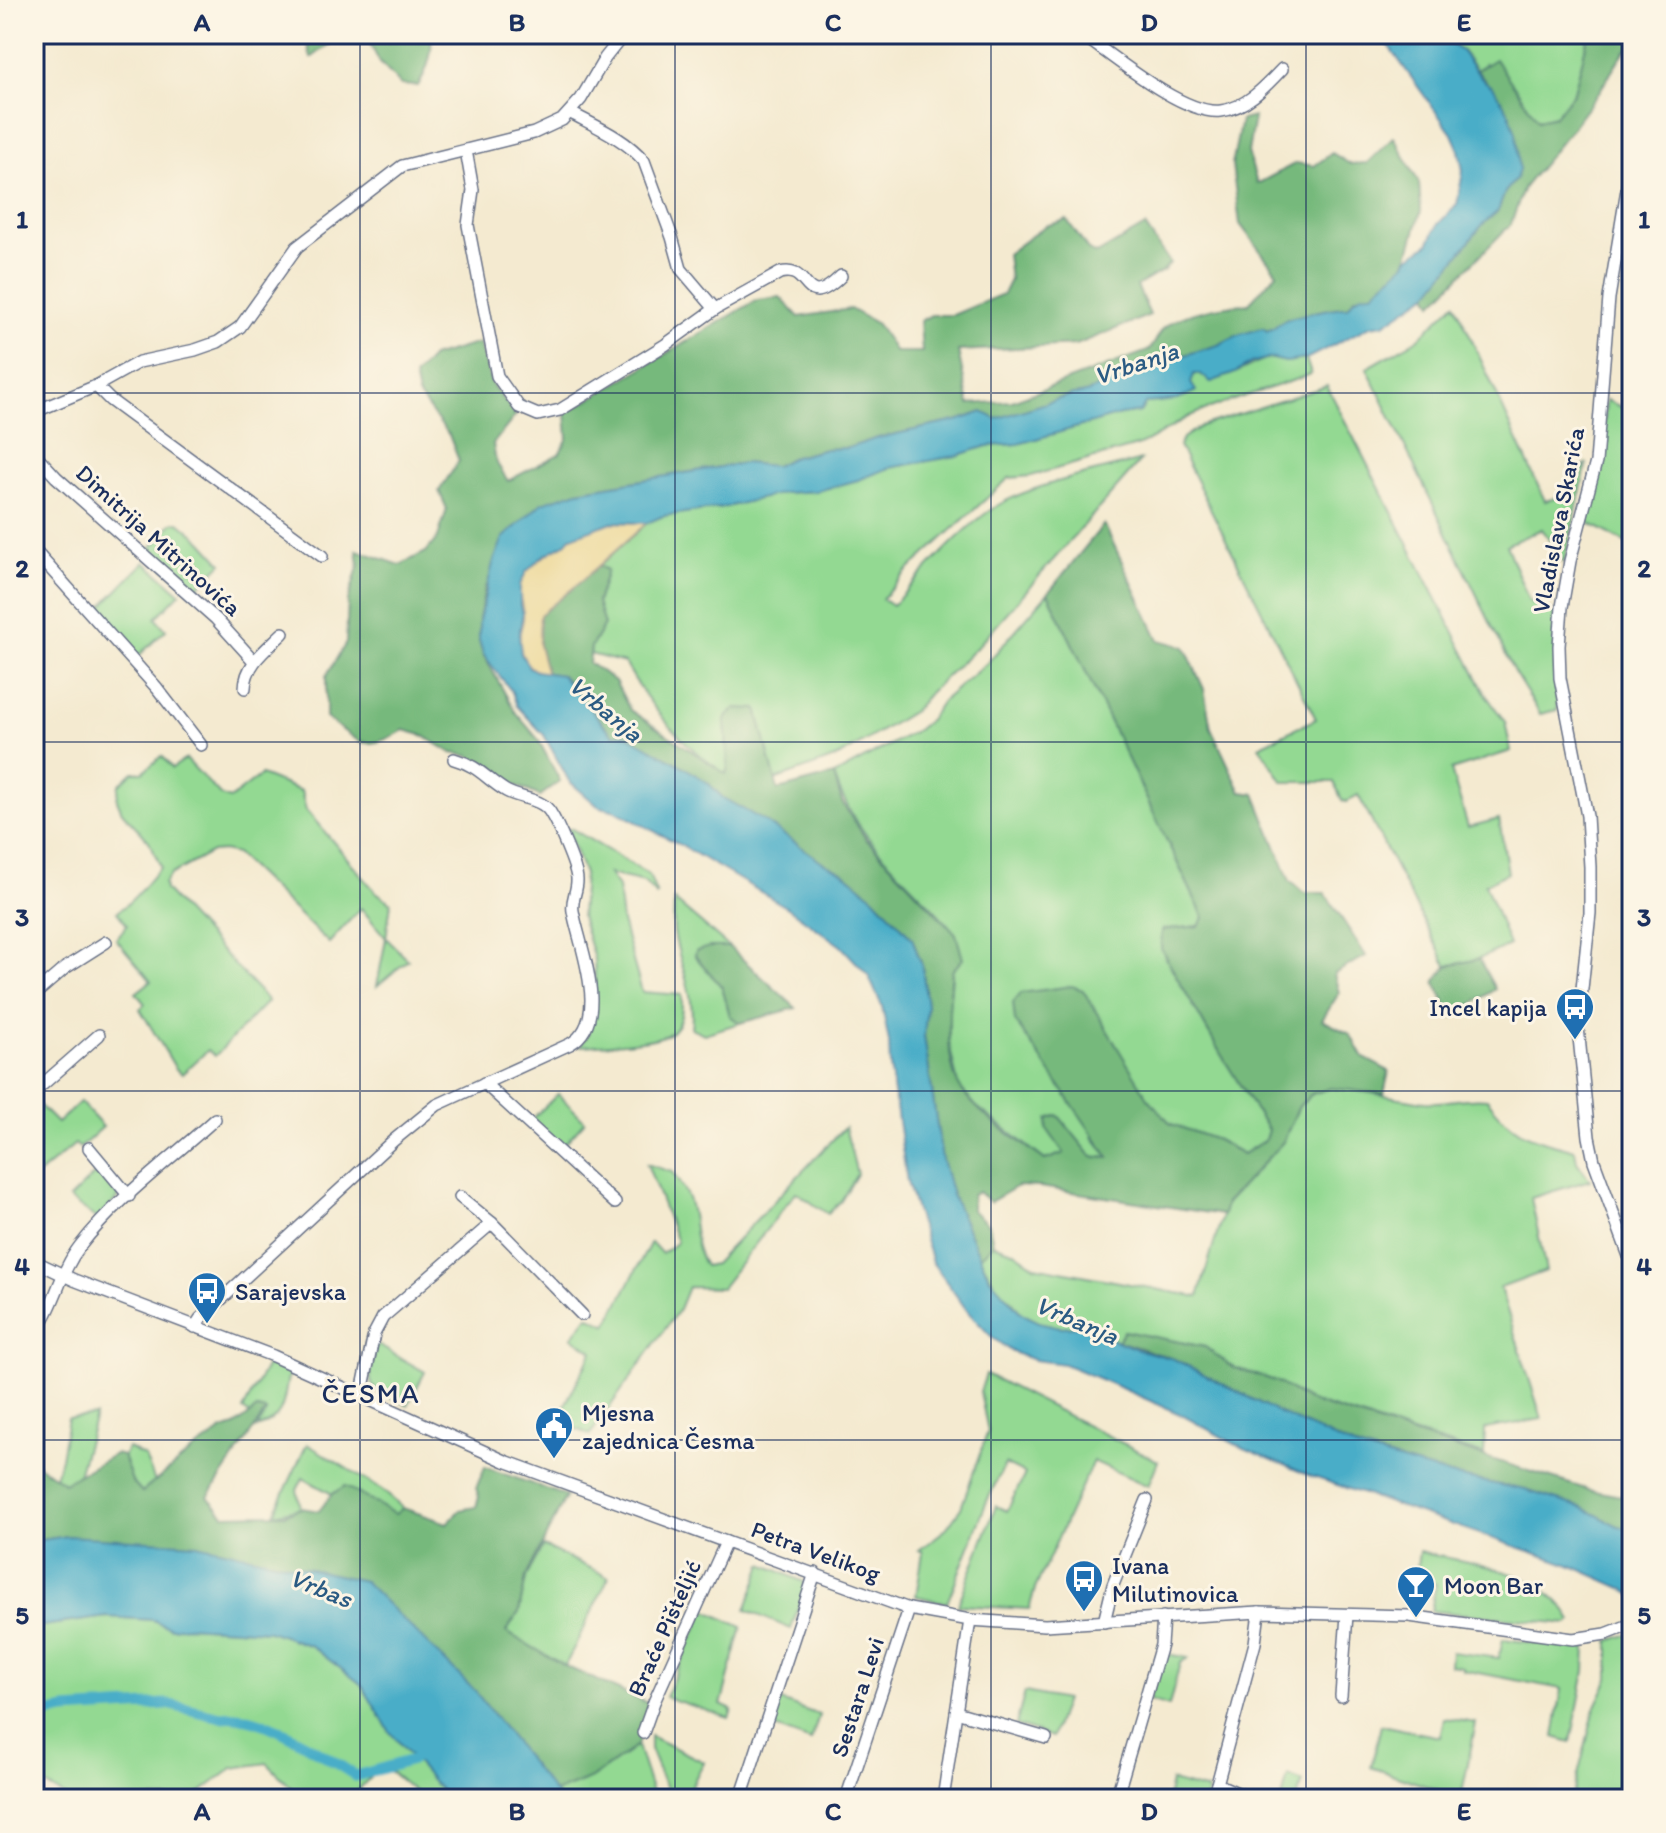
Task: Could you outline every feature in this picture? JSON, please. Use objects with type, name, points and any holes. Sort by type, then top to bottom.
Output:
[{"type":"street","points":[[34,412],[96,386],[139,362],[218,342],[240,327],[297,247],[402,166],[534,133],[551,127],[571,113],[605,58],[624,34]]},
{"type":"street","points":[[1081,34],[1194,109],[1222,111],[1243,104],[1282,69]]},
{"type":"street","points":[[571,113],[606,132],[644,161],[681,269],[715,309]]},
{"type":"street","points":[[466,150],[473,190],[468,225],[487,311],[497,376],[519,407],[538,415],[560,410],[665,345],[715,309],[785,271],[796,274],[819,292],[825,291],[841,276]]},
{"type":"street","name":"Vladislava Skarića","points":[[1632,159],[1609,298],[1598,450],[1570,561],[1559,646],[1560,678],[1587,816],[1590,913],[1578,1027],[1589,1137],[1599,1175],[1632,1264]]},
{"type":"street","points":[[96,386],[110,400],[322,556]]},
{"type":"street","name":"Dimitrija Mitrinovića","points":[[34,453],[47,469],[216,619],[254,661]]},
{"type":"street","points":[[34,550],[157,688],[201,745]]},
{"type":"street","points":[[245,688],[246,676],[254,661],[283,633]]},
{"type":"street","points":[[195,1327],[394,1140],[437,1105],[577,1040],[587,1025],[591,980],[573,908],[578,880],[548,809],[505,790],[473,765],[454,759]]},
{"type":"street","points":[[34,995],[65,968],[106,942]]},
{"type":"street","points":[[34,1092],[99,1035]]},
{"type":"street","points":[[484,1083],[615,1203]]},
{"type":"street","points":[[34,1333],[43,1320],[61,1275],[79,1247],[129,1196],[215,1119]]},
{"type":"street","points":[[89,1148],[129,1196]]},
{"type":"street","points":[[460,1197],[492,1223],[582,1315]]},
{"type":"street","points":[[361,1397],[374,1334],[383,1317],[492,1223]]},
{"type":"street","name":"Petra Velikog","points":[[34,1261],[61,1275],[273,1356],[505,1461],[909,1609],[970,1620],[1045,1625],[1259,1612],[1409,1616],[1573,1639],[1606,1634],[1632,1624]]},
{"type":"street","points":[[1104,1622],[1113,1585],[1147,1500]]},
{"type":"street","name":"Braće Pišteljić","points":[[643,1733],[726,1542]]},
{"type":"street","points":[[743,1792],[815,1573]]},
{"type":"street","name":"Sestara Levi","points":[[846,1799],[909,1609]]},
{"type":"street","points":[[1213,1799],[1255,1643],[1259,1612]]},
{"type":"street","points":[[1341,1696],[1347,1615]]},
{"type":"street","points":[[1116,1799],[1161,1645],[1163,1617]]},
{"type":"street","points":[[943,1799],[970,1620]]},
{"type":"street","points":[[956,1712],[1046,1738]]},
{"type":"street","points":[[1217,1784],[1251,1799]]},
{"type":"green space","points":[[305,34],[335,34],[334,41],[311,58]]},
{"type":"green space","points":[[365,34],[431,34],[429,61],[418,86],[401,85],[380,63]]},
{"type":"green space","points":[[1449,34],[1593,34],[1588,38],[1574,92],[1556,116],[1538,120],[1526,103],[1485,63],[1477,70],[1462,51],[1448,43]]},
{"type":"green space","points":[[1593,34],[1632,34],[1632,45],[1569,132],[1524,187],[1511,224],[1433,303],[1428,294],[1483,224],[1498,211],[1505,192],[1516,179],[1510,117],[1477,70],[1495,59],[1538,120],[1555,116],[1574,92],[1588,38]]},
{"type":"green space","points":[[1254,117],[1248,152],[1257,184],[1296,163],[1314,166],[1332,153],[1350,164],[1367,163],[1394,137],[1419,183],[1421,211],[1406,263],[1373,294],[1355,297],[1348,307],[1309,314],[1275,329],[1238,335],[1218,345],[1172,359],[1146,374],[1126,375],[1089,392],[996,420],[983,412],[848,448],[826,449],[791,458],[775,466],[743,463],[578,491],[485,587],[479,620],[483,654],[516,713],[538,739],[560,781],[540,796],[508,782],[470,756],[452,753],[422,735],[404,730],[380,741],[363,742],[326,718],[326,676],[346,643],[348,601],[359,564],[357,550],[400,565],[426,552],[438,537],[447,509],[439,491],[459,461],[449,435],[418,395],[414,376],[432,357],[479,343],[492,385],[516,415],[493,444],[496,462],[508,481],[559,454],[568,438],[566,413],[757,300],[780,297],[799,317],[850,309],[877,324],[895,352],[922,352],[920,321],[931,315],[953,315],[1003,294],[1010,280],[1007,254],[1045,226],[1067,220],[1088,250],[1097,254],[1145,226],[1170,263],[1137,286],[1150,315],[1076,345],[958,351],[969,404],[1012,401],[1148,351],[1162,330],[1179,318],[1215,308],[1248,304],[1277,273],[1240,224],[1232,165],[1241,120]]},
{"type":"green space","points":[[1455,303],[1545,501],[1556,498],[1587,463],[1564,563],[1542,529],[1506,545],[1529,601],[1555,613],[1557,710],[1540,714],[1514,672],[1367,368],[1418,339]]},
{"type":"green space","points":[[1269,358],[1286,362],[1306,359],[1311,374],[1192,415],[1137,446],[1031,476],[1009,478],[907,571],[882,599],[892,606],[958,537],[1000,504],[1050,484],[1141,460],[976,648],[915,710],[840,756],[775,780],[757,709],[725,719],[726,774],[696,752],[669,725],[625,663],[590,654],[604,625],[597,603],[607,570],[597,565],[647,523],[663,516],[726,507],[783,493],[817,491],[889,468],[956,456],[987,446],[1018,444],[1140,412],[1146,403],[1166,401],[1191,383],[1194,374],[1215,379]]},
{"type":"green space","points":[[1327,386],[1486,695],[1505,722],[1511,751],[1451,770],[1468,827],[1499,819],[1508,873],[1485,884],[1509,945],[1479,959],[1447,966],[1358,795],[1346,802],[1342,800],[1334,782],[1283,782],[1259,746],[1316,719],[1179,446],[1183,438],[1201,426]]},
{"type":"green space","points":[[1606,400],[1632,412],[1632,546],[1587,522],[1601,470]]},
{"type":"green space","points":[[179,522],[222,563],[192,593],[147,553],[172,523]]},
{"type":"green space","points":[[1104,524],[1159,640],[1185,647],[1204,689],[1211,728],[1241,792],[1255,794],[1290,881],[1304,893],[1325,893],[1366,956],[1334,974],[1339,993],[1322,1020],[1350,1034],[1364,1058],[1389,1071],[1384,1094],[1331,1088],[1312,1094],[1299,1106],[1283,1142],[1226,1203],[1223,1215],[1040,1187],[1018,1186],[990,1202],[978,1192],[972,1195],[972,1210],[989,1225],[993,1244],[980,1257],[952,1195],[942,1160],[924,1035],[927,1006],[922,965],[912,938],[874,897],[843,872],[723,798],[708,783],[684,767],[625,735],[613,735],[562,675],[547,674],[539,645],[539,615],[597,565],[607,570],[597,602],[604,625],[591,647],[589,663],[615,681],[630,710],[726,774],[725,719],[736,708],[757,709],[778,790],[834,775],[842,802],[866,839],[956,934],[963,959],[952,971],[950,998],[950,1047],[955,1076],[967,1097],[999,1126],[1045,1160],[1064,1153],[1047,1129],[1048,1119],[1058,1115],[1092,1157],[1109,1158],[1015,1021],[1013,1002],[1021,993],[1072,986],[1083,990],[1148,1098],[1171,1124],[1217,1140],[1243,1154],[1265,1140],[1268,1130],[1161,949],[1162,930],[1199,926],[1204,918],[1048,593]]},
{"type":"green space","points":[[145,562],[180,593],[156,618],[166,630],[136,658],[96,612]]},
{"type":"green space","points":[[1048,593],[1204,918],[1199,926],[1163,930],[1161,949],[1268,1130],[1265,1140],[1243,1154],[1217,1140],[1171,1124],[1148,1098],[1093,1137],[1109,1158],[1065,1154],[1045,1160],[976,1106],[958,1085],[949,1042],[956,934],[871,841],[856,821],[834,775],[917,730],[929,720],[942,701],[987,663]]},
{"type":"green space","points":[[162,756],[172,768],[186,759],[221,796],[230,799],[261,775],[301,791],[306,810],[375,891],[391,903],[386,938],[361,908],[329,943],[236,854],[212,852],[170,875],[164,884],[165,890],[268,1001],[215,1056],[208,1050],[182,1074],[140,1009],[145,1004],[136,993],[151,981],[116,939],[127,925],[117,912],[161,867],[149,841],[122,812],[117,800],[119,785],[133,772],[143,772]]},
{"type":"green space","points":[[567,829],[572,829],[649,875],[657,896],[644,882],[609,874],[618,887],[622,922],[642,992],[682,995],[679,1023],[666,1035],[629,1043],[580,1046],[589,1033],[595,980],[594,959],[581,916],[584,874]]},
{"type":"green space","points":[[674,900],[729,947],[710,947],[695,956],[722,987],[730,1016],[740,1023],[704,1034],[691,1028],[689,991],[674,932]]},
{"type":"green space","points":[[386,938],[408,960],[377,986]]},
{"type":"green space","points":[[729,947],[796,1008],[740,1023],[730,1016],[722,987],[695,956],[696,951]]},
{"type":"green space","points":[[1479,959],[1495,989],[1453,1017],[1435,982],[1447,966]]},
{"type":"green space","points":[[1331,1088],[1425,1102],[1487,1099],[1516,1129],[1536,1139],[1575,1150],[1577,1162],[1590,1180],[1531,1198],[1546,1271],[1500,1288],[1542,1419],[1485,1429],[1484,1455],[1309,1401],[1275,1381],[1232,1367],[1205,1347],[1124,1331],[1118,1341],[1079,1326],[1060,1327],[1039,1322],[1021,1313],[996,1287],[980,1257],[993,1244],[1013,1251],[1035,1266],[1198,1297],[1226,1203],[1283,1142],[1299,1106],[1312,1094]]},
{"type":"green space","points":[[558,1094],[585,1121],[561,1148],[531,1120]]},
{"type":"green space","points":[[34,1100],[57,1123],[80,1102],[103,1127],[80,1148],[75,1144],[34,1178]]},
{"type":"green space","points":[[845,1127],[857,1174],[841,1201],[828,1214],[796,1192],[721,1288],[688,1287],[679,1309],[590,1435],[557,1420],[593,1351],[572,1337],[588,1316],[607,1325],[651,1242],[662,1254],[677,1242],[647,1164],[672,1172],[688,1197],[696,1243],[705,1266],[714,1264]]},
{"type":"green space","points":[[100,1169],[120,1196],[97,1219],[69,1199]]},
{"type":"green space","points":[[1124,1331],[1205,1347],[1232,1367],[1275,1381],[1309,1401],[1589,1490],[1632,1498],[1632,1529],[1618,1526],[1582,1508],[1525,1490],[1450,1475],[1354,1447],[1174,1359],[1118,1341]]},
{"type":"green space","points":[[376,1344],[425,1372],[408,1405],[383,1394],[372,1385],[371,1370]]},
{"type":"green space","points":[[268,1363],[289,1372],[279,1413],[257,1428],[266,1412],[257,1409],[250,1415],[243,1410]]},
{"type":"green space","points":[[986,1374],[1158,1461],[1148,1486],[1093,1461],[1035,1589],[1029,1609],[958,1605],[996,1506],[1007,1511],[1025,1474],[1005,1464],[947,1603],[916,1596],[923,1552],[919,1550],[945,1530],[961,1508],[988,1431],[980,1392]]},
{"type":"green space","points":[[257,1409],[266,1411],[208,1497],[224,1515],[285,1514],[301,1508],[319,1511],[332,1494],[345,1486],[395,1514],[403,1508],[447,1523],[460,1510],[476,1507],[479,1497],[476,1488],[485,1467],[566,1496],[526,1577],[519,1612],[506,1632],[565,1666],[650,1704],[637,1746],[591,1778],[554,1793],[478,1695],[68,1536],[34,1541],[34,1462],[64,1483],[115,1454],[123,1456],[132,1481],[142,1492],[192,1451]]},
{"type":"green space","points":[[95,1416],[78,1475],[64,1483],[55,1477],[68,1418]]},
{"type":"green space","points":[[307,1444],[382,1490],[403,1508],[395,1515],[345,1487],[332,1494],[303,1478],[297,1490],[301,1508],[274,1514]]},
{"type":"green space","points":[[128,1448],[145,1457],[155,1482],[142,1492],[132,1481],[123,1456]]},
{"type":"green space","points":[[543,1546],[609,1577],[565,1666],[506,1632],[519,1612],[526,1577]]},
{"type":"green space","points":[[1419,1552],[1483,1565],[1525,1579],[1560,1604],[1572,1621],[1568,1624],[1431,1611],[1436,1584],[1415,1580]]},
{"type":"green space","points":[[763,1564],[804,1582],[806,1586],[791,1629],[746,1610]]},
{"type":"green space","points":[[705,1610],[742,1627],[721,1705],[732,1710],[729,1718],[665,1697]]},
{"type":"green space","points":[[107,1617],[153,1620],[171,1628],[186,1626],[269,1631],[311,1646],[361,1684],[390,1732],[448,1799],[423,1799],[382,1765],[359,1789],[368,1799],[303,1799],[267,1763],[233,1768],[192,1799],[70,1799],[40,1782],[34,1787],[34,1627]]},
{"type":"green space","points":[[1632,1633],[1632,1799],[1572,1799],[1595,1708],[1609,1679],[1609,1641]]},
{"type":"green space","points":[[1503,1639],[1586,1646],[1585,1671],[1571,1742],[1554,1737],[1562,1689],[1450,1665],[1451,1652],[1499,1658]]},
{"type":"green space","points":[[1162,1653],[1188,1658],[1180,1663],[1169,1706],[1149,1700]]},
{"type":"green space","points":[[1025,1692],[1065,1700],[1052,1737],[1016,1725]]},
{"type":"green space","points":[[778,1700],[819,1715],[811,1741],[769,1726]]},
{"type":"green space","points":[[1444,1718],[1476,1723],[1461,1798],[1371,1767],[1381,1725],[1440,1737]]},
{"type":"green space","points":[[650,1736],[704,1762],[686,1796],[690,1799],[670,1799],[650,1749]]},
{"type":"green space","points":[[637,1746],[654,1799],[559,1799],[554,1793],[591,1778]]},
{"type":"green space","points":[[1288,1776],[1303,1782],[1296,1799],[1282,1799]]},
{"type":"green space","points":[[1171,1781],[1208,1791],[1206,1799],[1167,1799]]},
{"type":"sand","points":[[612,522],[647,523],[540,615],[539,645],[547,674],[534,669],[524,660],[520,647],[523,616],[520,587],[523,577],[543,557],[571,537]]},
{"type":"water","points":[[1380,34],[1449,34],[1449,43],[1461,51],[1483,80],[1494,88],[1509,113],[1516,133],[1519,169],[1516,179],[1505,192],[1498,211],[1483,224],[1428,294],[1384,324],[1370,326],[1306,359],[1286,362],[1269,358],[1211,382],[1200,374],[1194,374],[1191,383],[1196,391],[1177,400],[1146,403],[1140,412],[1018,444],[987,446],[956,456],[889,468],[817,491],[783,493],[726,507],[663,516],[647,523],[612,522],[571,537],[526,572],[520,585],[523,613],[519,634],[521,654],[529,667],[536,671],[561,675],[613,735],[625,734],[684,767],[708,783],[723,798],[843,872],[874,897],[912,938],[922,966],[927,1006],[924,1036],[942,1160],[952,1195],[989,1277],[1021,1313],[1060,1327],[1079,1326],[1137,1349],[1174,1359],[1354,1447],[1450,1475],[1525,1490],[1583,1508],[1618,1526],[1632,1529],[1632,1595],[1570,1565],[1308,1475],[1235,1444],[1180,1414],[1105,1381],[1064,1364],[1034,1360],[1012,1352],[992,1337],[969,1313],[932,1262],[907,1182],[889,1042],[882,1006],[868,975],[841,946],[788,908],[679,844],[616,811],[598,806],[569,781],[544,735],[517,706],[512,692],[483,654],[479,640],[479,620],[493,563],[503,538],[542,503],[578,491],[744,463],[775,466],[791,458],[826,449],[848,448],[983,412],[996,419],[1089,392],[1126,375],[1146,374],[1172,359],[1218,345],[1238,335],[1263,328],[1270,330],[1288,319],[1348,307],[1359,296],[1373,293],[1408,258],[1428,244],[1438,224],[1457,205],[1463,171],[1452,134]]},
{"type":"water","name":"Vrbas","points":[[68,1536],[197,1544],[364,1581],[474,1690],[559,1799],[448,1799],[390,1732],[361,1684],[311,1646],[269,1631],[186,1626],[171,1628],[153,1620],[107,1617],[34,1627],[34,1541]]},
{"type":"waterway","points":[[34,1717],[65,1710],[166,1704],[273,1727],[356,1776],[412,1760]]},
{"type":"place","name":"Incel kapija","points":[[1575,1041]]},
{"type":"place","name":"Sarajevska","points":[[207,1325]]},
{"type":"place","name":"Mjesna zajednica Česma","points":[[554,1460]]},
{"type":"place","name":"Ivana Milutinovica","points":[[1084,1613]]},
{"type":"place","name":"Moon Bar","points":[[1416,1619]]},
{"type":"district","name":"ČESMA","points":[[371,1393]]},
{"type":"water label","name":"Vrbanja","points":[[1136,363]]},
{"type":"water label","name":"Vrbanja","points":[[606,709]]},
{"type":"water label","name":"Vrbanja","points":[[1077,1320]]}]
